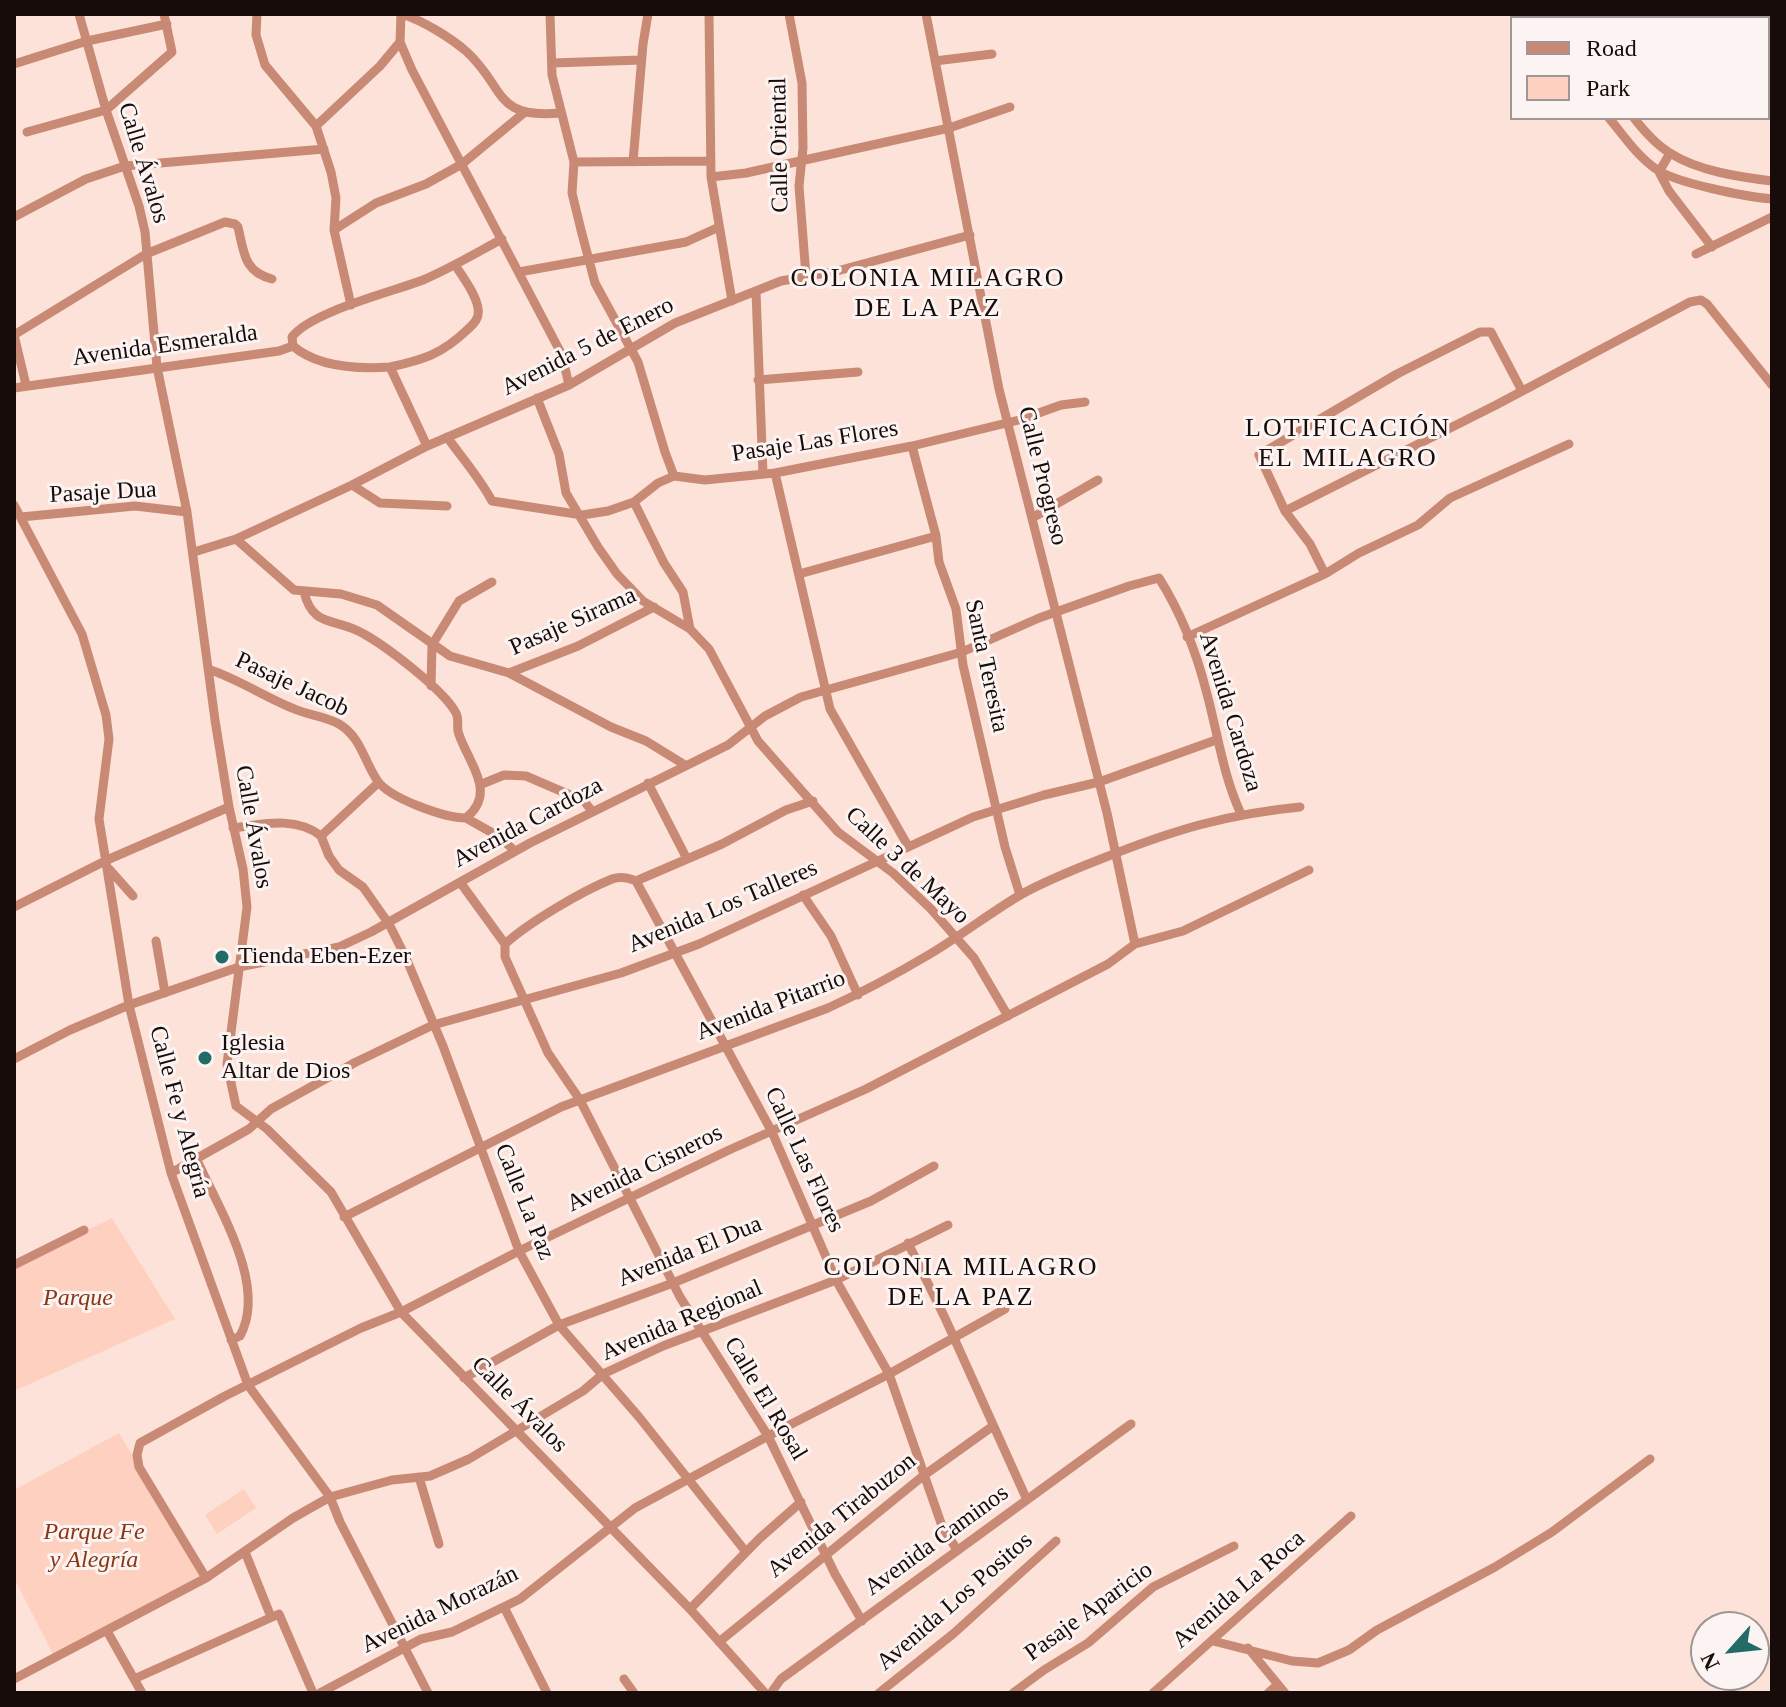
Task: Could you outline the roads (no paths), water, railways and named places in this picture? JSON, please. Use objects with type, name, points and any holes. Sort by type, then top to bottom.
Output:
[{"type":"street","name":"Calle Ávalos","points":[[79,14],[106,110],[139,206],[157,367],[194,552],[229,807],[243,869],[247,907],[227,1064],[236,1106],[331,1192],[401,1312],[690,1609],[765,1693]]},
{"type":"street","points":[[257,14],[256,35],[265,65],[316,126],[324,149],[336,198],[334,230],[351,305]]},
{"type":"street","points":[[560,113],[535,115],[514,109],[468,53],[413,18],[401,14],[400,42],[412,70],[562,355],[569,385]]},
{"type":"street","points":[[447,437],[478,475],[492,501],[579,514],[608,511],[634,502],[658,483],[674,476],[638,362],[595,283],[572,193],[574,162],[560,113],[552,63],[550,14]]},
{"type":"street","points":[[633,162],[648,14]]},
{"type":"street","points":[[709,14],[711,177],[732,301]]},
{"type":"street","name":"Calle Oriental","points":[[789,14],[802,83],[799,186],[806,276]]},
{"type":"street","name":"Calle Progreso","points":[[926,14],[979,295],[1007,422],[1099,782],[1135,944]]},
{"type":"street","points":[[14,64],[166,19],[172,52],[106,110],[27,132]]},
{"type":"street","points":[[316,126],[380,66],[400,42]]},
{"type":"street","points":[[935,61],[992,54]]},
{"type":"street","points":[[552,63],[641,60]]},
{"type":"street","points":[[711,177],[746,173],[949,128],[1010,107]]},
{"type":"street","points":[[334,230],[376,203],[426,184],[462,164],[525,112]]},
{"type":"street","points":[[1611,120],[1638,153],[1659,172],[1669,191],[1712,247]]},
{"type":"street","points":[[1636,120],[1670,153],[1692,163],[1742,177],[1772,181]]},
{"type":"street","points":[[14,217],[86,179],[125,166],[324,149]]},
{"type":"street","points":[[1659,172],[1670,153]]},
{"type":"street","points":[[574,162],[710,161]]},
{"type":"street","points":[[1659,172],[1772,199]]},
{"type":"street","points":[[1696,254],[1772,217]]},
{"type":"street","points":[[26,385],[14,335],[146,254],[225,222],[235,224],[250,267],[260,276],[272,279]]},
{"type":"street","points":[[519,272],[686,242],[719,227]]},
{"type":"street","name":"Avenida 5 de Enero","points":[[194,552],[236,539],[427,446],[569,385],[675,323],[781,281],[970,235]]},
{"type":"street","name":"Avenida Esmeralda","points":[[14,388],[279,351],[293,346],[292,337],[298,329],[351,305],[423,280],[502,239]]},
{"type":"street","points":[[293,346],[313,360],[370,369],[390,367],[439,353],[475,322],[479,313],[455,265]]},
{"type":"street","points":[[756,292],[763,474]]},
{"type":"street","points":[[1285,511],[1690,302],[1701,300],[1772,385]]},
{"type":"street","points":[[1325,574],[1310,544],[1285,511],[1259,455],[1397,374],[1480,332],[1491,332],[1522,391]]},
{"type":"street","points":[[390,367],[427,446]]},
{"type":"street","points":[[758,380],[858,372]]},
{"type":"street","points":[[537,398],[559,454],[566,493],[617,574],[643,601],[690,629]]},
{"type":"street","name":"Pasaje Las Flores","points":[[674,476],[705,480],[775,473],[912,446],[1061,405],[1085,402]]},
{"type":"street","points":[[1187,637],[1325,574],[1359,553],[1418,525],[1450,498],[1569,444]]},
{"type":"street","name":"Santa Teresita","points":[[912,446],[936,536],[939,562],[956,609],[962,652],[997,810],[1020,895]]},
{"type":"street","points":[[775,473],[830,709],[908,846]]},
{"type":"street","points":[[1032,518],[1098,480]]},
{"type":"street","points":[[352,485],[380,503],[447,506]]},
{"type":"street","name":"Calle 3 de Mayo","points":[[634,502],[664,563],[683,592],[690,629],[709,649],[758,741],[838,832],[893,873],[931,909],[974,958],[1008,1016]]},
{"type":"street","name":"Calle Fe y Alegría","points":[[14,505],[82,634],[106,715],[109,739],[99,819],[129,1005],[171,1173],[248,1385],[330,1497],[428,1693]]},
{"type":"street","name":"Pasaje Dua","points":[[21,517],[135,506],[187,512]]},
{"type":"street","points":[[799,574],[936,536]]},
{"type":"street","points":[[236,539],[294,590],[341,594],[377,605],[450,656],[509,673],[611,727],[646,741],[685,765]]},
{"type":"street","name":"Avenida Cardoza","points":[[14,1059],[70,1030],[129,1005],[239,967],[339,947],[389,924],[515,851],[592,811],[728,745],[751,727],[801,697],[962,652],[1005,631],[1159,578],[1179,611],[1207,692],[1229,788],[1241,814]]},
{"type":"street","points":[[431,686],[432,645],[459,601],[492,582]]},
{"type":"street","points":[[304,592],[308,607],[319,619],[332,620],[364,633],[448,702],[458,716],[458,732],[482,784],[480,802],[466,818]]},
{"type":"street","name":"Pasaje Sirama","points":[[509,673],[578,646],[654,607]]},
{"type":"street","name":"Pasaje Jacob","points":[[208,669],[236,679],[295,710],[341,725],[366,756],[378,783]]},
{"type":"street","name":"Avenida Los Talleres","points":[[171,1173],[257,1122],[271,1109],[356,1062],[433,1025],[621,973],[675,953],[973,817],[1099,782],[1216,740]]},
{"type":"street","points":[[482,784],[504,775],[526,776],[584,801],[592,811]]},
{"type":"street","points":[[233,828],[288,823],[323,833],[378,783],[412,804],[450,818],[466,818],[498,836],[515,851]]},
{"type":"street","points":[[648,783],[687,859]]},
{"type":"street","points":[[460,882],[505,944],[614,878],[627,877],[636,881],[772,816],[813,801]]},
{"type":"street","points":[[14,907],[229,807]]},
{"type":"street","name":"Avenida Pitarrio","points":[[344,1217],[561,1107],[858,995],[1051,879],[1208,821],[1300,807]]},
{"type":"street","name":"Calle La Paz","points":[[323,833],[329,856],[339,870],[363,887],[389,924],[433,1025],[519,1251],[559,1325],[603,1374],[746,1552]]},
{"type":"street","points":[[108,864],[133,896]]},
{"type":"street","name":"Avenida Cisneros","points":[[206,1578],[139,1467],[137,1455],[140,1443],[361,1328],[401,1312],[519,1251],[866,1089],[1108,964],[1135,944],[1183,931],[1309,870]]},
{"type":"street","name":"Calle Las Flores","points":[[636,881],[772,1132],[836,1280],[889,1374],[942,1526],[957,1550]]},
{"type":"street","points":[[803,895],[831,936],[858,995]]},
{"type":"street","points":[[156,941],[165,993]]},
{"type":"street","name":"Calle El Rosal","points":[[505,944],[505,957],[548,1053],[580,1100],[673,1283],[768,1436],[835,1574],[862,1621]]},
{"type":"street","points":[[197,1160],[233,1237],[247,1284],[247,1323],[240,1336],[231,1340]]},
{"type":"street","name":"Avenida El Dua","points":[[464,1378],[559,1325],[673,1283],[871,1201],[934,1166]]},
{"type":"street","name":"Avenida Regional","points":[[14,1679],[206,1578],[330,1497],[392,1480],[430,1476],[469,1459],[583,1391],[603,1374],[663,1346],[836,1280],[948,1225]]},
{"type":"street","points":[[14,1265],[84,1230]]},
{"type":"street","points":[[908,1243],[1027,1500]]},
{"type":"street","name":"Avenida Morazán","points":[[320,1693],[421,1639],[452,1632],[520,1599],[635,1508],[1005,1309]]},
{"type":"street","name":"Avenida Caminos","points":[[771,1693],[781,1679],[1131,1424]]},
{"type":"street","name":"Avenida Tirabuzon","points":[[719,1642],[923,1476],[993,1426]]},
{"type":"street","points":[[1213,1641],[1292,1661],[1318,1663],[1349,1650],[1377,1630],[1454,1590],[1540,1539],[1650,1459]]},
{"type":"street","points":[[419,1477],[439,1544]]},
{"type":"street","points":[[690,1609],[801,1502]]},
{"type":"street","name":"Avenida La Roca","points":[[1153,1693],[1165,1689],[1263,1592],[1311,1554],[1351,1516]]},
{"type":"street","name":"Avenida Los Positos","points":[[879,1693],[953,1634],[1056,1541]]},
{"type":"street","name":"Pasaje Aparicio","points":[[1013,1693],[1088,1643],[1153,1587],[1234,1546]]},
{"type":"street","points":[[245,1552],[313,1693]]},
{"type":"street","points":[[504,1607],[547,1693]]},
{"type":"street","points":[[134,1679],[275,1616]]},
{"type":"street","points":[[107,1631],[142,1693]]},
{"type":"street","points":[[1248,1648],[1281,1689],[1268,1693]]},
{"type":"street","points":[[624,1679],[634,1693]]},
{"type":"place","name":"Tienda Eben-Ezer","points":[[222,957]]},
{"type":"place","name":"Iglesia Altar de Dios","points":[[205,1058]]},
{"type":"district","name":"COLONIA MILAGRO DE LA PAZ","points":[[928,294]]},
{"type":"district","name":"LOTIFICACIÓN EL MILAGRO","points":[[1348,444]]},
{"type":"district","name":"COLONIA MILAGRO DE LA PAZ","points":[[961,1283]]},
{"type":"park label","name":"Parque","points":[[78,1299]]},
{"type":"park label","name":"Parque Fe y Alegría","points":[[94,1547]]}]
